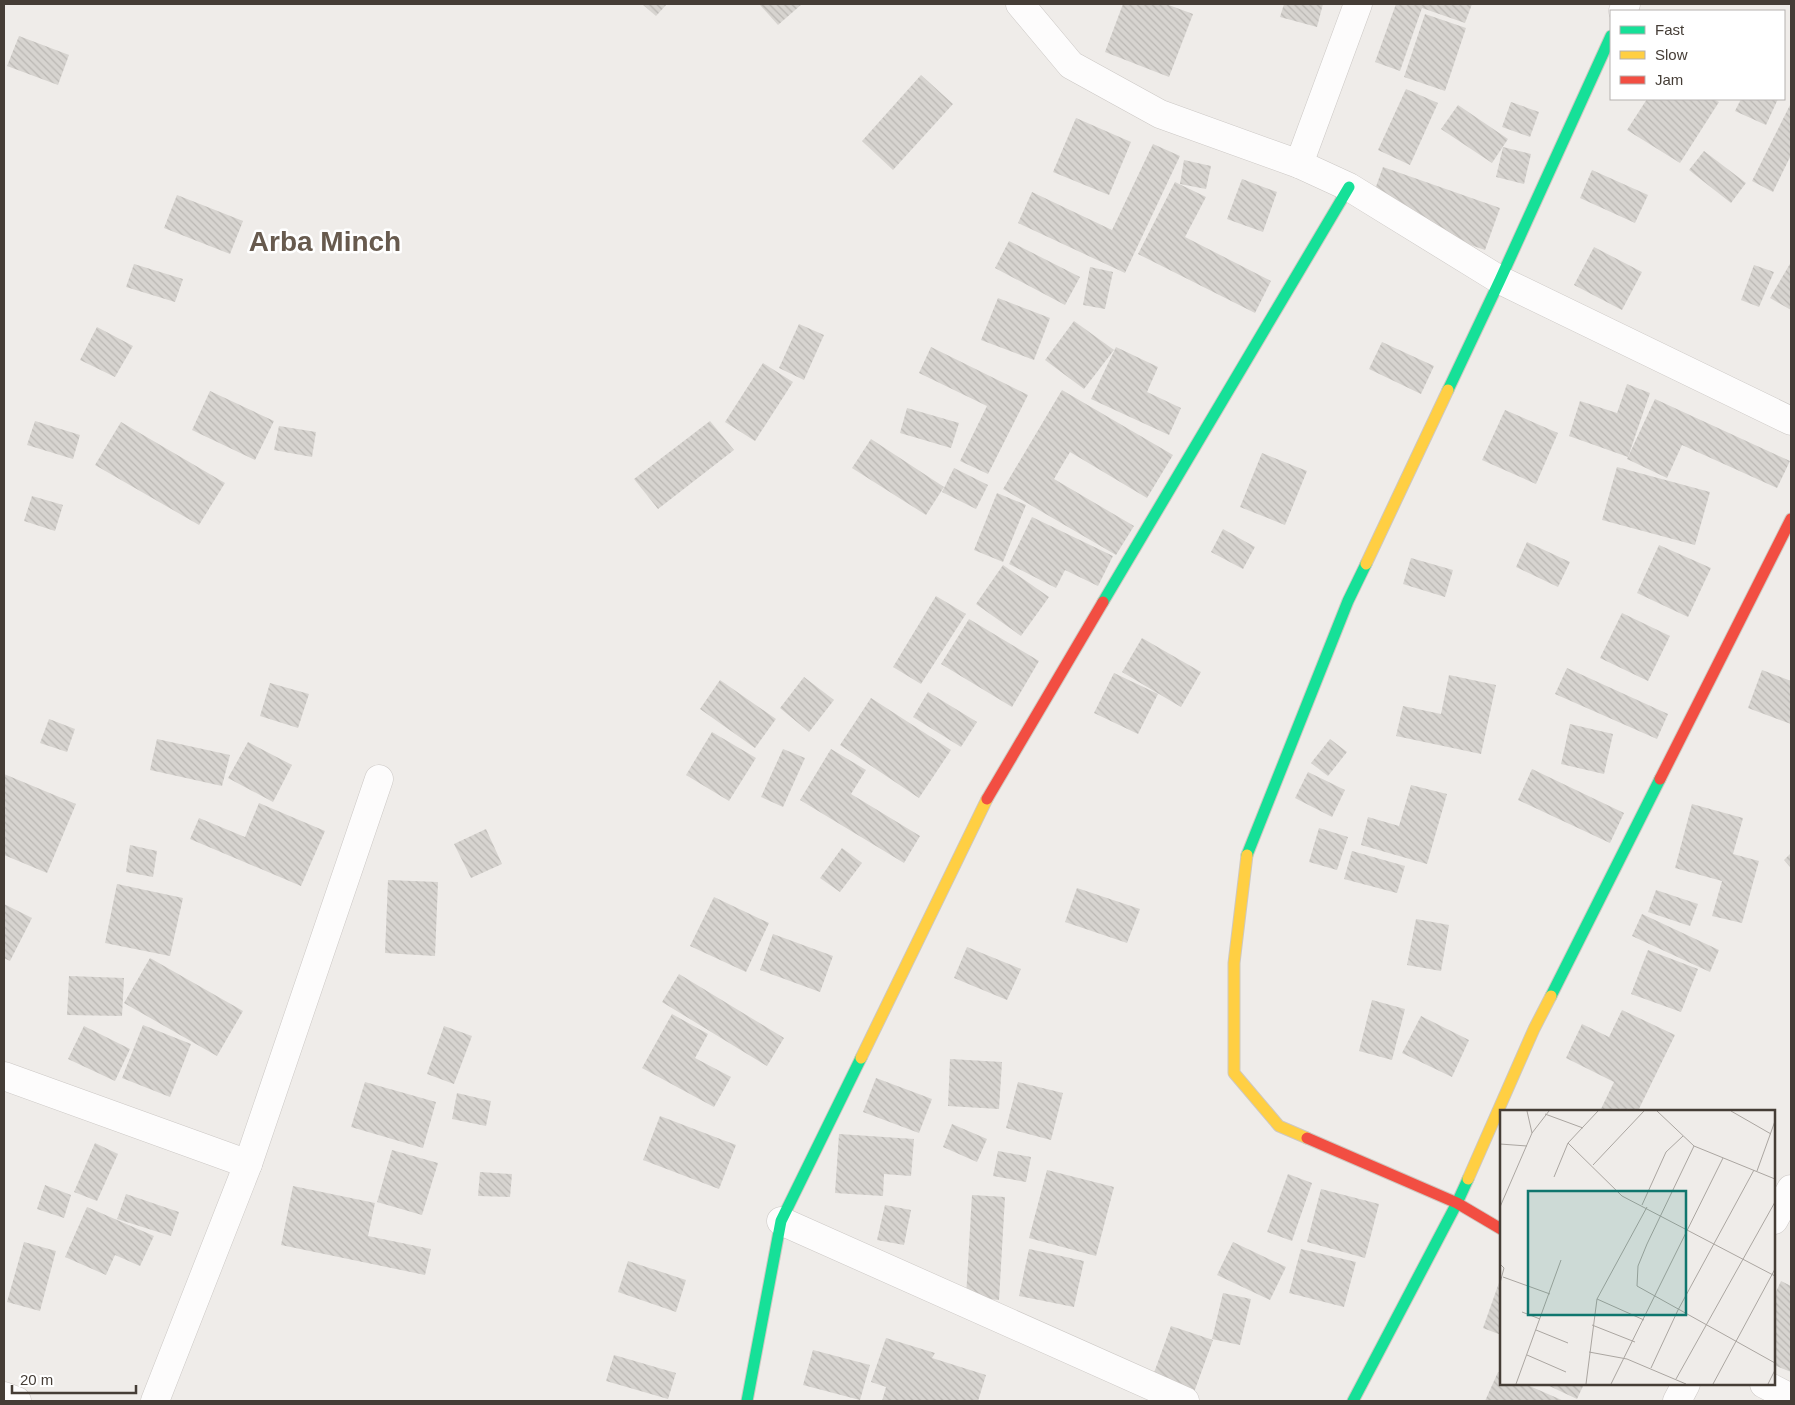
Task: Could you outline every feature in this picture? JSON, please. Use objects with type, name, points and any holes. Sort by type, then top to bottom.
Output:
[{"type":"street","points":[[1020,4],[1071,65],[1160,114],[1299,164],[1349,187],[1500,280],[1791,421]]},
{"type":"street","points":[[1299,164],[1358,4]]},
{"type":"street","points":[[1500,1228],[1457,1203],[1280,1126],[1234,1073],[1234,963],[1248,850],[1348,601],[1500,280],[1610,38]]},
{"type":"street","points":[[747,1401],[781,1221],[994,785],[1349,187]]},
{"type":"street","points":[[1353,1401],[1457,1203],[1534,1029],[1791,519]]},
{"type":"street","points":[[155,1401],[248,1164],[379,779]]},
{"type":"street","points":[[4,1076],[248,1164]]},
{"type":"street","points":[[1775,1218],[1791,1189]]},
{"type":"street","points":[[781,1221],[1185,1401]]},
{"type":"street","points":[[1677,1401],[1685,1385]]},
{"type":"street","points":[[1766,1385],[1791,1398]]},
{"type":"street","points":[[4,1396],[18,1401]]},
{"type":"building","points":[[642,4],[667,4],[656,16]]},
{"type":"building","points":[[759,4],[802,4],[778,25]]},
{"type":"building","points":[[1123,4],[1166,4],[1193,14],[1169,77],[1105,52]]},
{"type":"building","points":[[1284,4],[1323,4],[1317,27],[1280,17]]},
{"type":"building","points":[[1396,4],[1472,4],[1465,23],[1422,8],[1400,71],[1375,62]]},
{"type":"building","points":[[1425,14],[1466,28],[1445,91],[1404,77]]},
{"type":"building","points":[[19,36],[69,55],[58,85],[7,66]]},
{"type":"building","points":[[921,75],[953,104],[893,170],[862,141]]},
{"type":"building","points":[[1406,89],[1438,103],[1410,165],[1378,150]]},
{"type":"building","points":[[1646,100],[1715,100],[1719,102],[1680,163],[1627,130]]},
{"type":"building","points":[[1740,100],[1778,100],[1766,125],[1735,111]]},
{"type":"building","points":[[1511,102],[1539,112],[1530,137],[1502,127]]},
{"type":"building","points":[[1791,103],[1791,155],[1773,192],[1752,181]]},
{"type":"building","points":[[1458,105],[1508,139],[1492,163],[1441,129]]},
{"type":"building","points":[[1076,118],[1131,142],[1109,195],[1053,172]]},
{"type":"building","points":[[1153,144],[1180,156],[1125,273],[1018,223],[1032,192],[1112,230]]},
{"type":"building","points":[[1503,147],[1531,154],[1524,184],[1496,177]]},
{"type":"building","points":[[1704,151],[1746,183],[1731,203],[1689,170]]},
{"type":"building","points":[[1184,160],[1211,166],[1206,189],[1180,184]]},
{"type":"building","points":[[1383,167],[1500,208],[1485,250],[1368,209]]},
{"type":"building","points":[[1592,170],[1648,195],[1635,223],[1580,198]]},
{"type":"building","points":[[1242,179],[1277,192],[1263,232],[1227,219]]},
{"type":"building","points":[[1175,182],[1206,197],[1185,237],[1271,281],[1255,313],[1138,254]]},
{"type":"building","points":[[177,195],[243,221],[230,254],[164,228]]},
{"type":"building","points":[[1009,241],[1080,277],[1065,305],[995,268]]},
{"type":"building","points":[[1594,247],[1642,272],[1622,310],[1574,285]]},
{"type":"building","points":[[1791,262],[1791,310],[1770,298]]},
{"type":"building","points":[[134,264],[183,279],[175,302],[126,287]]},
{"type":"building","points":[[1754,265],[1774,272],[1759,307],[1741,300]]},
{"type":"building","points":[[1090,267],[1113,272],[1105,309],[1083,305]]},
{"type":"building","points":[[998,298],[1050,318],[1034,360],[981,340]]},
{"type":"building","points":[[1074,321],[1114,350],[1084,389],[1045,360]]},
{"type":"building","points":[[799,324],[824,335],[804,380],[779,368]]},
{"type":"building","points":[[97,327],[133,346],[115,377],[80,360]]},
{"type":"building","points":[[1382,342],[1434,366],[1421,394],[1369,369]]},
{"type":"building","points":[[931,347],[1028,395],[988,474],[960,461],[987,406],[919,373]]},
{"type":"building","points":[[1116,347],[1158,367],[1147,392],[1181,408],[1169,435],[1091,399]]},
{"type":"building","points":[[763,363],[793,382],[755,441],[725,422]]},
{"type":"building","points":[[1627,384],[1650,393],[1628,457],[1569,436],[1580,401],[1617,413]]},
{"type":"building","points":[[1062,390],[1173,455],[1147,498],[1070,452],[1054,479],[1134,526],[1116,555],[1003,489]]},
{"type":"building","points":[[210,391],[274,421],[255,460],[192,430]]},
{"type":"building","points":[[1655,399],[1790,461],[1777,488],[1682,445],[1667,478],[1627,459]]},
{"type":"building","points":[[907,408],[959,423],[951,448],[900,433]]},
{"type":"building","points":[[1505,410],[1558,433],[1536,484],[1482,460]]},
{"type":"building","points":[[35,421],[80,435],[73,459],[27,445]]},
{"type":"building","points":[[710,421],[734,450],[658,509],[634,479]]},
{"type":"building","points":[[121,422],[225,483],[199,525],[95,465]]},
{"type":"building","points":[[279,426],[316,432],[312,457],[274,450]]},
{"type":"building","points":[[871,439],[944,487],[926,515],[852,468]]},
{"type":"building","points":[[1262,453],[1307,471],[1285,525],[1240,507]]},
{"type":"building","points":[[1617,467],[1710,492],[1695,545],[1602,520]]},
{"type":"building","points":[[954,468],[988,485],[976,509],[942,492]]},
{"type":"building","points":[[997,493],[1026,505],[1003,562],[974,550]]},
{"type":"building","points":[[32,496],[63,505],[55,531],[24,521]]},
{"type":"building","points":[[1032,517],[1113,556],[1098,586],[1065,570],[1056,588],[1009,564]]},
{"type":"building","points":[[1223,529],[1255,547],[1243,569],[1211,552]]},
{"type":"building","points":[[1527,542],[1570,562],[1558,587],[1516,567]]},
{"type":"building","points":[[1659,545],[1711,568],[1688,617],[1637,593]]},
{"type":"building","points":[[1411,558],[1453,570],[1445,597],[1403,584]]},
{"type":"building","points":[[1003,565],[1049,597],[1021,636],[976,604]]},
{"type":"building","points":[[936,596],[966,614],[921,684],[893,667]]},
{"type":"building","points":[[1622,613],[1670,636],[1648,681],[1600,658]]},
{"type":"building","points":[[969,619],[1039,661],[1012,707],[941,664]]},
{"type":"building","points":[[1142,638],[1201,672],[1181,707],[1122,672]]},
{"type":"building","points":[[1567,668],[1668,714],[1657,739],[1555,694]]},
{"type":"building","points":[[1762,670],[1791,681],[1791,724],[1748,708]]},
{"type":"building","points":[[1114,673],[1158,694],[1138,734],[1094,713]]},
{"type":"building","points":[[1449,675],[1496,685],[1481,754],[1396,736],[1403,706],[1441,714]]},
{"type":"building","points":[[804,677],[834,700],[809,732],[780,708]]},
{"type":"building","points":[[720,680],[776,719],[755,748],[700,709]]},
{"type":"building","points":[[270,683],[309,694],[298,728],[260,716]]},
{"type":"building","points":[[928,692],[977,722],[961,747],[913,717]]},
{"type":"building","points":[[871,698],[951,750],[919,798],[840,745]]},
{"type":"building","points":[[49,719],[75,729],[67,752],[40,743]]},
{"type":"building","points":[[1570,724],[1613,734],[1604,774],[1561,764]]},
{"type":"building","points":[[712,732],[756,758],[729,801],[686,775]]},
{"type":"building","points":[[157,739],[230,755],[222,786],[150,770]]},
{"type":"building","points":[[1330,739],[1347,752],[1328,776],[1311,763]]},
{"type":"building","points":[[248,742],[292,765],[273,802],[228,778]]},
{"type":"building","points":[[783,749],[805,758],[783,807],[761,797]]},
{"type":"building","points":[[831,749],[866,770],[851,794],[920,836],[904,863],[800,800]]},
{"type":"building","points":[[1532,769],[1624,813],[1610,843],[1518,800]]},
{"type":"building","points":[[1308,772],[1345,790],[1332,817],[1295,798]]},
{"type":"building","points":[[4,774],[76,804],[47,873],[4,855]]},
{"type":"building","points":[[1411,785],[1447,794],[1427,864],[1361,845],[1368,817],[1399,826]]},
{"type":"building","points":[[259,803],[325,831],[301,886],[190,839],[199,818],[245,837]]},
{"type":"building","points":[[1692,804],[1743,818],[1733,854],[1759,861],[1742,923],[1712,916],[1722,881],[1675,868]]},
{"type":"building","points":[[1319,828],[1348,837],[1337,870],[1309,862]]},
{"type":"building","points":[[486,829],[502,864],[471,878],[454,844]]},
{"type":"building","points":[[130,845],[157,851],[153,877],[126,872]]},
{"type":"building","points":[[842,848],[862,863],[840,892],[820,878]]},
{"type":"building","points":[[1352,851],[1405,866],[1397,893],[1344,879]]},
{"type":"building","points":[[1791,853],[1791,868],[1784,860]]},
{"type":"building","points":[[388,880],[438,882],[435,956],[385,953]]},
{"type":"building","points":[[117,884],[183,898],[170,956],[105,943]]},
{"type":"building","points":[[1077,888],[1140,909],[1127,943],[1065,922]]},
{"type":"building","points":[[1656,890],[1698,904],[1690,926],[1648,912]]},
{"type":"building","points":[[714,897],[769,923],[746,972],[690,946]]},
{"type":"building","points":[[4,904],[32,918],[10,961],[4,958]]},
{"type":"building","points":[[1642,914],[1719,950],[1710,972],[1632,936]]},
{"type":"building","points":[[1416,919],[1449,925],[1441,971],[1407,965]]},
{"type":"building","points":[[773,934],[833,956],[820,992],[760,970]]},
{"type":"building","points":[[967,947],[1021,969],[1007,1000],[954,978]]},
{"type":"building","points":[[1648,950],[1698,969],[1681,1012],[1631,994]]},
{"type":"building","points":[[150,958],[243,1011],[217,1056],[124,1003]]},
{"type":"building","points":[[679,974],[784,1038],[767,1066],[662,1002]]},
{"type":"building","points":[[69,976],[124,978],[122,1016],[67,1015]]},
{"type":"building","points":[[1372,1000],[1405,1009],[1392,1060],[1359,1051]]},
{"type":"building","points":[[1622,1010],[1675,1035],[1638,1110],[1600,1110],[1614,1082],[1566,1058],[1582,1024],[1609,1037]]},
{"type":"building","points":[[672,1014],[708,1034],[695,1058],[731,1077],[714,1107],[642,1068]]},
{"type":"building","points":[[1421,1016],[1469,1040],[1452,1077],[1402,1053]]},
{"type":"building","points":[[143,1025],[191,1044],[170,1097],[122,1078]]},
{"type":"building","points":[[84,1026],[130,1049],[115,1081],[68,1059]]},
{"type":"building","points":[[444,1026],[472,1036],[454,1084],[427,1074]]},
{"type":"building","points":[[950,1059],[1002,1062],[999,1109],[948,1106]]},
{"type":"building","points":[[876,1078],[932,1099],[919,1133],[863,1112]]},
{"type":"building","points":[[365,1082],[436,1102],[423,1148],[351,1127]]},
{"type":"building","points":[[1018,1082],[1063,1093],[1051,1140],[1006,1128]]},
{"type":"building","points":[[457,1093],[491,1101],[486,1126],[452,1119]]},
{"type":"building","points":[[660,1116],[736,1145],[719,1189],[643,1160]]},
{"type":"building","points":[[952,1124],[987,1139],[977,1162],[943,1147]]},
{"type":"building","points":[[839,1134],[914,1139],[911,1176],[884,1174],[883,1196],[835,1193]]},
{"type":"building","points":[[95,1143],[118,1154],[97,1201],[74,1192]]},
{"type":"building","points":[[392,1150],[438,1163],[422,1215],[377,1202]]},
{"type":"building","points":[[998,1151],[1031,1157],[1026,1182],[993,1176]]},
{"type":"building","points":[[1047,1170],[1114,1187],[1096,1256],[1029,1238]]},
{"type":"building","points":[[480,1172],[512,1174],[510,1197],[478,1196]]},
{"type":"building","points":[[1288,1174],[1312,1183],[1292,1241],[1267,1232]]},
{"type":"building","points":[[45,1185],[71,1195],[64,1218],[37,1209]]},
{"type":"building","points":[[293,1186],[375,1203],[368,1236],[431,1249],[425,1275],[281,1245]]},
{"type":"building","points":[[1321,1189],[1379,1204],[1365,1258],[1307,1242]]},
{"type":"building","points":[[126,1194],[179,1212],[171,1236],[117,1219]]},
{"type":"building","points":[[972,1195],[1005,1197],[999,1300],[966,1297]]},
{"type":"building","points":[[885,1205],[911,1210],[904,1245],[877,1240]]},
{"type":"building","points":[[87,1207],[154,1236],[140,1266],[115,1255],[106,1275],[65,1257]]},
{"type":"building","points":[[24,1242],[56,1251],[40,1311],[7,1302]]},
{"type":"building","points":[[1233,1242],[1286,1267],[1270,1300],[1217,1275]]},
{"type":"building","points":[[1029,1249],[1084,1261],[1074,1307],[1019,1296]]},
{"type":"building","points":[[1301,1249],[1356,1262],[1344,1307],[1289,1293]]},
{"type":"building","points":[[628,1261],[686,1280],[676,1312],[618,1292]]},
{"type":"building","points":[[1500,1280],[1500,1335],[1483,1328]]},
{"type":"building","points":[[1781,1281],[1791,1286],[1791,1372],[1775,1365],[1775,1294]]},
{"type":"building","points":[[1223,1293],[1251,1299],[1240,1345],[1212,1339]]},
{"type":"building","points":[[1171,1326],[1213,1340],[1193,1395],[1151,1381]]},
{"type":"building","points":[[886,1338],[935,1353],[932,1358],[986,1375],[978,1401],[882,1401],[886,1387],[871,1382]]},
{"type":"building","points":[[813,1350],[870,1365],[860,1400],[803,1385]]},
{"type":"building","points":[[614,1355],[676,1373],[668,1399],[606,1381]]},
{"type":"building","points":[[1498,1372],[1500,1373],[1500,1385],[1527,1385],[1564,1401],[1485,1401]]},
{"type":"building","points":[[1547,1385],[1584,1385],[1577,1399]]},
{"type":"traffic: fast","points":[[1448,390],[1610,38]]},
{"type":"traffic: fast","points":[[1103,602],[1349,187]]},
{"type":"traffic: fast","points":[[1247,855],[1348,601],[1366,564]]},
{"type":"traffic: fast","points":[[1551,996],[1660,779]]},
{"type":"traffic: fast","points":[[747,1401],[781,1221],[861,1058]]},
{"type":"traffic: fast","points":[[1353,1401],[1468,1179]]},
{"type":"traffic: slow","points":[[1366,564],[1448,390]]},
{"type":"traffic: slow","points":[[861,1058],[987,799]]},
{"type":"traffic: slow","points":[[1247,855],[1234,963],[1234,1073],[1279,1126],[1307,1138]]},
{"type":"traffic: slow","points":[[1468,1179],[1534,1029],[1551,996]]},
{"type":"traffic: jam","points":[[1660,779],[1791,519]]},
{"type":"traffic: jam","points":[[987,799],[1103,602]]},
{"type":"traffic: jam","points":[[1307,1138],[1457,1203],[1500,1228]]},
{"type":"district","name":"Arba Minch","points":[[325,241]]}]
